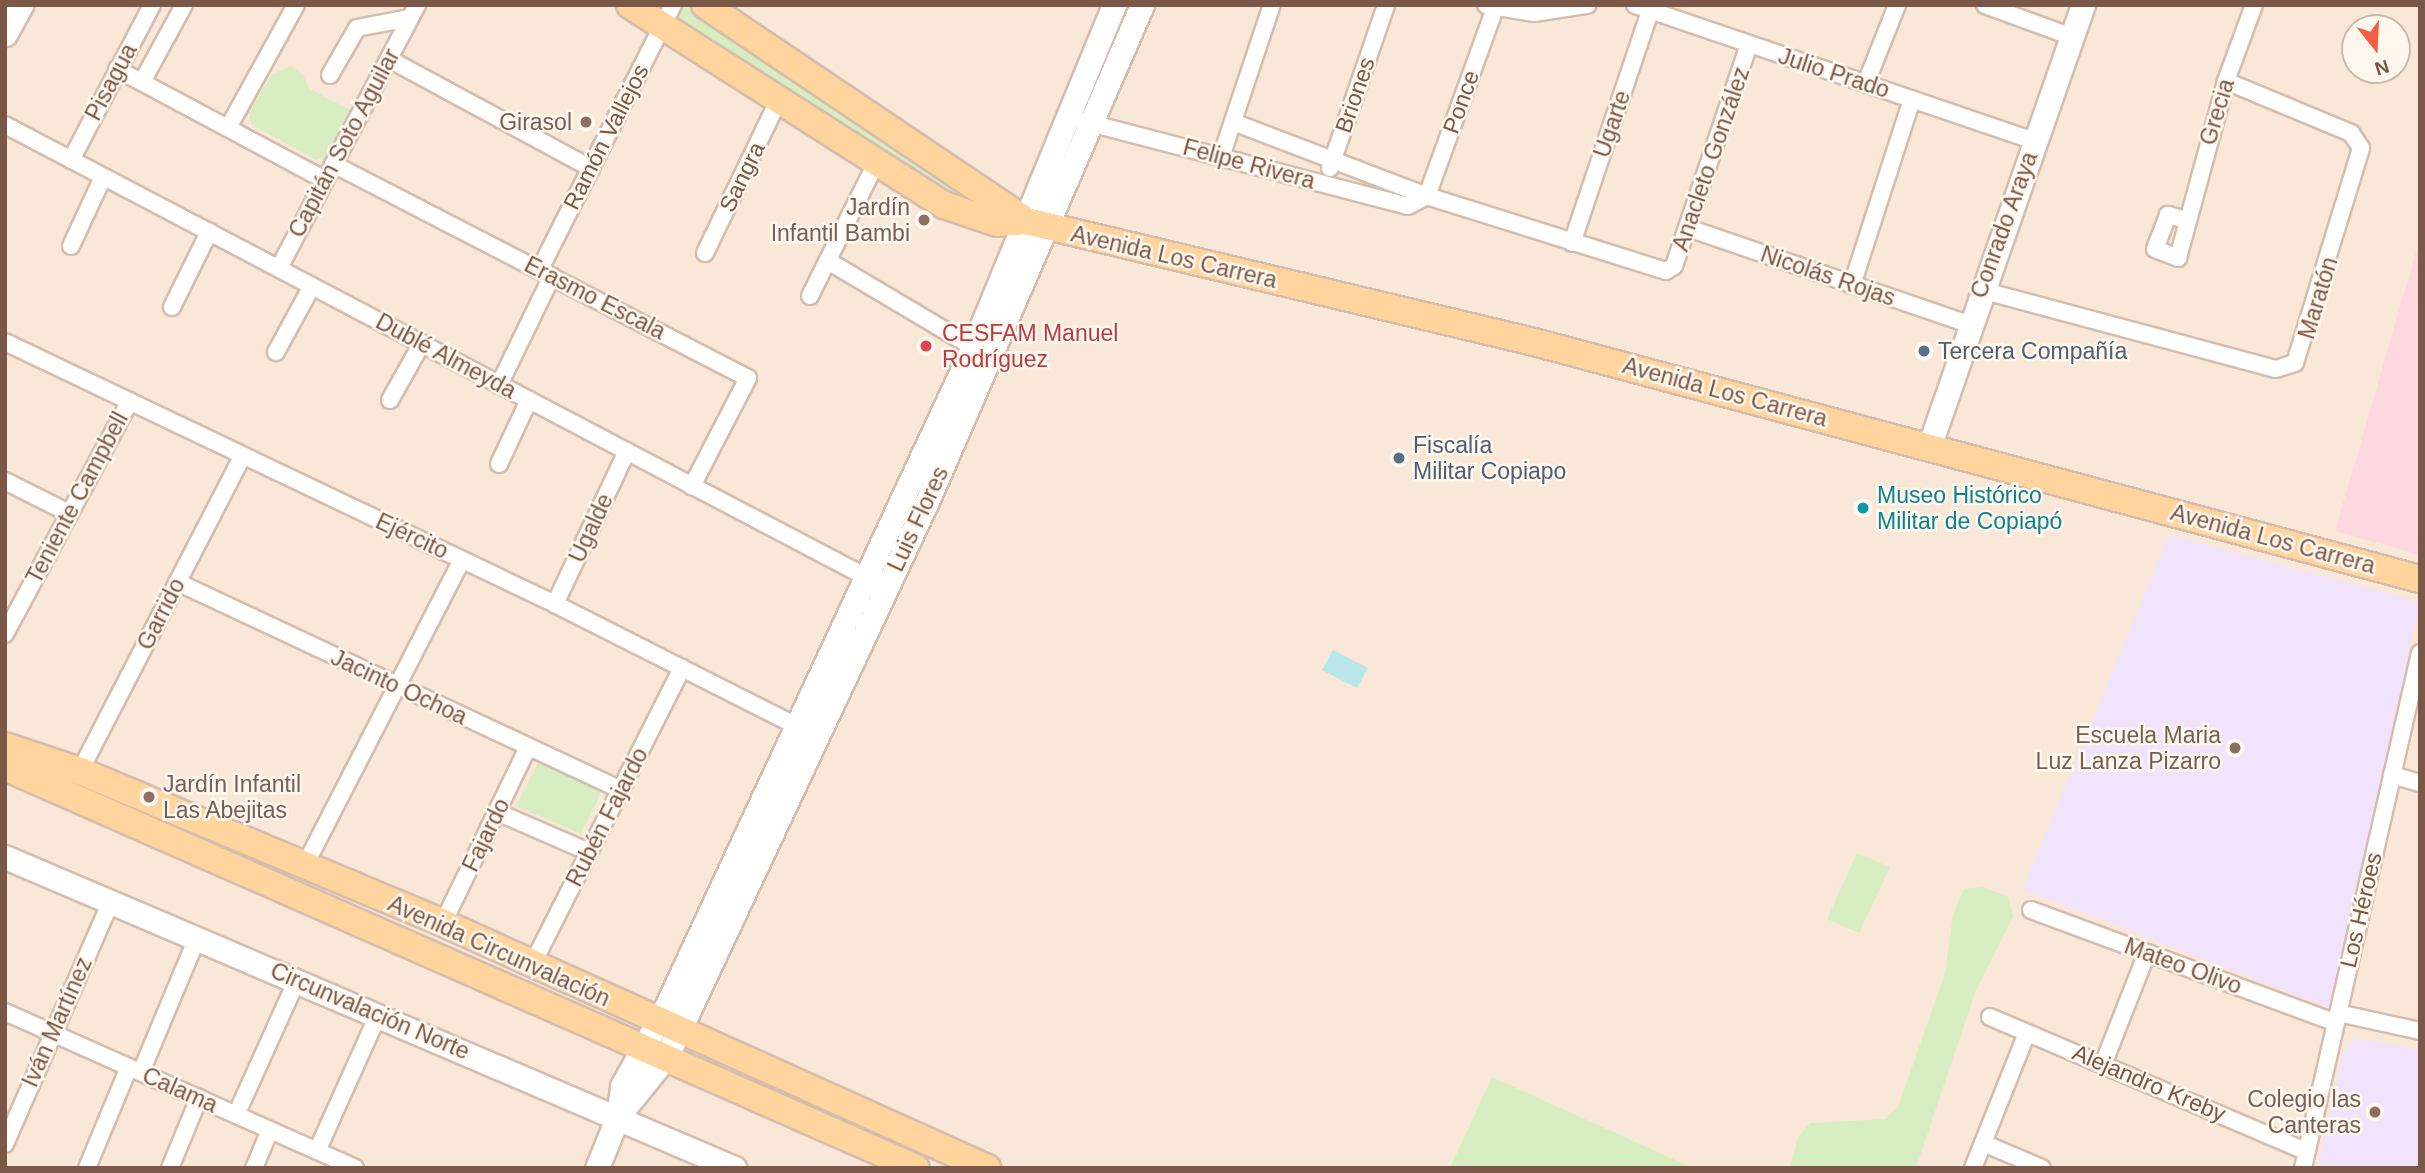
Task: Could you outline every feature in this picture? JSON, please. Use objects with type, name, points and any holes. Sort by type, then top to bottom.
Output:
[{"type":"main road","points":[[5,34],[21,5]]},
{"type":"main road","name":"Avenida Los Carrera","points":[[630,5],[668,16],[778,101],[944,205],[997,223],[1038,224],[1534,342],[2420,579]]},
{"type":"main road","name":"Avenida Los Carrera","points":[[705,5],[1038,224]]},
{"type":"main road","name":"Luis Flores","points":[[597,1168],[618,1116],[622,1086],[655,1052],[877,583],[1038,224],[1069,117],[1114,5]]},
{"type":"main road","name":"Luis Flores","points":[[877,583],[973,346],[1093,125],[1142,5]]},
{"type":"main road","name":"Conrado Araya","points":[[1929,446],[1968,324],[2083,5]]},
{"type":"main road","name":"Avenida Circunvalación","points":[[5,746],[80,772],[443,923],[987,1168]]},
{"type":"main road","name":"Avenida Circunvalación","points":[[5,767],[916,1168]]},
{"type":"main road","name":"Circunvalación Norte","points":[[5,857],[618,1116],[734,1168]]},
{"type":"street","name":"Pisagua","points":[[71,160],[152,5]]},
{"type":"street","name":"Pisagua","points":[[142,82],[184,5]]},
{"type":"street","points":[[228,128],[296,5]]},
{"type":"street","points":[[1221,157],[1272,5]]},
{"type":"street","name":"Briones","points":[[1325,184],[1386,5]]},
{"type":"street","points":[[1491,7],[1534,13],[1587,5]]},
{"type":"street","points":[[1866,83],[1897,5]]},
{"type":"street","points":[[1985,5],[2072,37]]},
{"type":"street","name":"Grecia","points":[[2186,220],[2225,81],[2254,5]]},
{"type":"street","name":"Ponce","points":[[1427,196],[1491,7]]},
{"type":"street","name":"Julio Prado","points":[[1646,7],[1749,45],[2034,141]]},
{"type":"street","name":"Ugarte","points":[[1572,243],[1646,7]]},
{"type":"street","name":"Capitán Soto Aguilar","points":[[279,268],[413,12]]},
{"type":"street","name":"Capitán Soto Aguilar","points":[[330,75],[357,28],[413,12]]},
{"type":"street","name":"Ramón Vallejos","points":[[499,384],[591,168],[668,16]]},
{"type":"street","name":"Anacleto González","points":[[1669,270],[1688,228],[1749,45]]},
{"type":"street","points":[[389,59],[591,168]]},
{"type":"street","points":[[117,69],[325,180]]},
{"type":"street","name":"Maratón","points":[[1981,290],[2276,369],[2295,363],[2361,148],[2351,134],[2225,81]]},
{"type":"street","points":[[1852,285],[1912,99]]},
{"type":"street","name":"Sangra","points":[[705,253],[778,101]]},
{"type":"street","name":"Felipe Rivera","points":[[1069,117],[1408,206],[1427,196]]},
{"type":"street","name":"Felipe Rivera","points":[[1233,122],[1427,196],[1572,243],[1669,270]]},
{"type":"street","name":"Dublé Almeyda","points":[[5,125],[877,583]]},
{"type":"street","points":[[810,296],[877,161]]},
{"type":"street","name":"Erasmo Escala","points":[[334,164],[748,378],[692,486]]},
{"type":"street","points":[[71,246],[103,177]]},
{"type":"street","name":"Nicolás Rojas","points":[[1688,228],[1968,324]]},
{"type":"street","points":[[172,307],[209,232]]},
{"type":"street","points":[[828,261],[973,346]]},
{"type":"street","points":[[276,352],[312,286]]},
{"type":"street","name":"Ejército","points":[[5,342],[555,604],[807,731]]},
{"type":"street","points":[[390,400],[422,344]]},
{"type":"street","points":[[499,464],[529,400]]},
{"type":"street","name":"Teniente Campbell","points":[[5,634],[130,401]]},
{"type":"street","name":"Ugalde","points":[[555,604],[627,451]]},
{"type":"street","name":"Garrido","points":[[80,772],[242,457]]},
{"type":"street","points":[[5,481],[69,513]]},
{"type":"street","points":[[304,867],[462,560]]},
{"type":"street","name":"Jacinto Ochoa","points":[[177,582],[621,790]]},
{"type":"street","name":"Los Héroes","points":[[2303,1168],[2392,775],[2415,700],[2420,653]]},
{"type":"street","name":"Rubén Fajardo","points":[[532,965],[682,668]]},
{"type":"street","name":"Fajardo","points":[[443,923],[528,747]]},
{"type":"street","points":[[2392,775],[2420,783]]},
{"type":"street","points":[[497,812],[589,852]]},
{"type":"street","name":"Iván Martínez","points":[[5,1144],[111,901]]},
{"type":"street","name":"Mateo Olivo","points":[[2031,910],[2337,1018],[2420,1031]]},
{"type":"street","points":[[87,1168],[197,938]]},
{"type":"street","points":[[2104,1062],[2147,953]]},
{"type":"street","points":[[236,1115],[297,980]]},
{"type":"street","name":"Calama","points":[[5,1012],[317,1151],[336,1164],[355,1168]]},
{"type":"street","points":[[317,1151],[378,1015]]},
{"type":"street","name":"Alejandro Kreby","points":[[1990,1017],[2104,1062],[2306,1151]]},
{"type":"street","points":[[1973,1168],[2027,1032]]},
{"type":"street","points":[[170,1168],[199,1098]]},
{"type":"street","points":[[254,1168],[271,1130]]},
{"type":"street","points":[[1983,1143],[2042,1168]]},
{"type":"shaded area","points":[[5,5],[2420,5],[2420,1168],[5,1168]]},
{"type":"shaded area","points":[[2420,238],[2420,555],[2335,531]]},
{"type":"shaded area","name":"Escuela Maria Luz Lanza Pizarro","points":[[2169,535],[2420,602],[2331,1009],[2023,889]]},
{"type":"shaded area","name":"Colegio las Canteras","points":[[2354,1038],[2420,1049],[2420,1168],[2318,1168],[2342,1055]]},
{"type":"green space","points":[[639,5],[696,5],[1012,217],[947,201]]},
{"type":"green space","points":[[290,66],[303,75],[310,89],[350,110],[326,156],[316,160],[251,124],[249,114],[271,75]]},
{"type":"green space","points":[[539,761],[603,789],[581,834],[516,806]]},
{"type":"green space","points":[[1857,853],[1890,867],[1859,933],[1827,919]]},
{"type":"green space","points":[[1983,887],[2008,897],[2013,917],[1975,993],[1916,1168],[1790,1168],[1798,1137],[1810,1123],[1885,1119],[1898,1107],[1945,973],[1953,915],[1964,889]]},
{"type":"green space","points":[[1492,1077],[1693,1168],[1450,1168]]},
{"type":"water","points":[[1333,650],[1368,668],[1357,688],[1322,670]]},
{"type":"place","name":"Girasol","points":[[586,122]]},
{"type":"place","name":"Jardín Infantil Bambi","points":[[924,220]]},
{"type":"place","name":"CESFAM Manuel Rodríguez","points":[[926,346]]},
{"type":"place","name":"Tercera Compañía","points":[[1924,351]]},
{"type":"place","name":"Fiscalía Militar Copiapo","points":[[1399,458]]},
{"type":"place","name":"Museo Histórico Militar de Copiapó","points":[[1863,508]]},
{"type":"place","name":"Escuela Maria Luz Lanza Pizarro","points":[[2235,748]]},
{"type":"place","name":"Jardín Infantil Las Abejitas","points":[[149,797]]},
{"type":"place","name":"Colegio las Canteras","points":[[2375,1112]]}]
